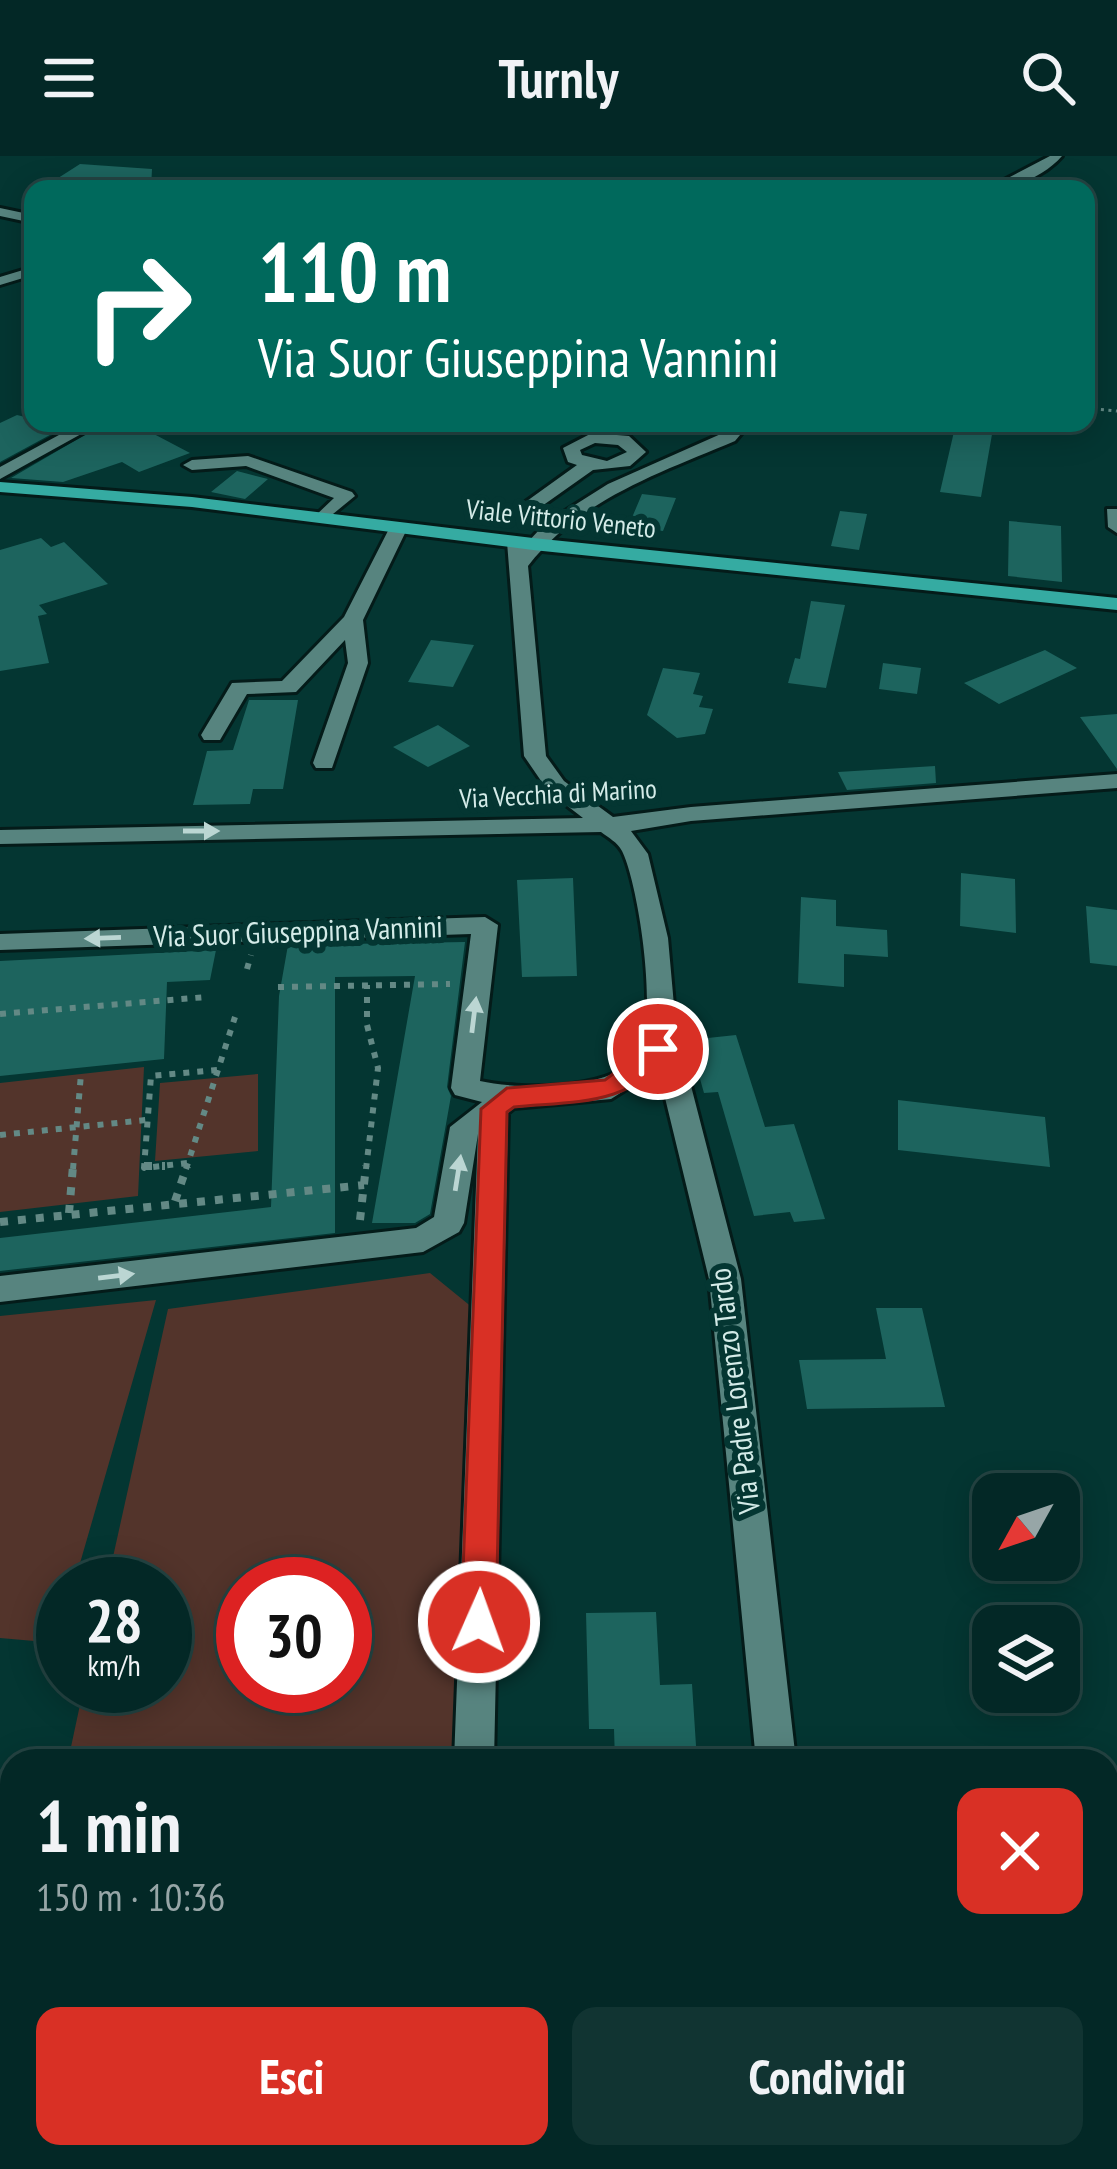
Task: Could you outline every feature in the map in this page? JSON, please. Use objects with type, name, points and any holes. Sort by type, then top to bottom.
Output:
[{"type":"main road","name":"Viale Vittorio Veneto","points":[[0,487],[399,527],[522,550],[1117,604]]},
{"type":"street","points":[[1014,180],[1047,166],[1056,156]]},
{"type":"street","points":[[0,474],[77,432]]},
{"type":"street","points":[[0,1289],[423,1240],[448,1223],[465,1127],[501,1103],[593,1092],[626,1082],[658,1049],[662,1026],[655,938],[636,854],[626,838],[563,793],[535,756],[522,550],[623,485],[734,432]]},
{"type":"street","points":[[192,465],[248,461],[346,496],[322,518]]},
{"type":"street","points":[[554,529],[522,511],[590,464]]},
{"type":"street","points":[[212,735],[241,688],[288,687],[353,620],[399,527]]},
{"type":"street","points":[[324,763],[358,663],[353,620]]},
{"type":"street","name":"Via Vecchia di Marino","points":[[0,837],[607,825],[867,799],[1117,782]]},
{"type":"street","name":"Via Suor Giuseppina Vannini","points":[[0,942],[485,925],[465,1088],[501,1103]]},
{"type":"street","name":"Via Padre Lorenzo Tardo","points":[[662,1026],[725,1279],[775,1749]]},
{"type":"street","points":[[474,1749],[501,1103]]},
{"type":"path","points":[[278,987],[478,983]]},
{"type":"path","points":[[356,1248],[378,1068],[367,1025],[367,985]]},
{"type":"path","points":[[0,1014],[206,998]]},
{"type":"path","points":[[175,1201],[235,1017]]},
{"type":"path","points":[[187,1163],[144,1168],[151,1076],[218,1070]]},
{"type":"path","points":[[69,1213],[82,1074]]},
{"type":"path","points":[[0,1135],[146,1120]]},
{"type":"path","points":[[0,1222],[364,1185]]},
{"type":"shaded area","points":[[144,1067],[138,1196],[0,1212],[0,1083]]},
{"type":"shaded area","points":[[258,1074],[258,1151],[155,1161],[160,1083]]},
{"type":"shaded area","points":[[430,1273],[484,1317],[458,1749],[71,1749],[78,1713],[192,1713],[192,1557],[113,1557],[168,1309]]},
{"type":"shaded area","points":[[156,1300],[82,1557],[36,1557],[36,1641],[0,1638],[0,1316]]},
{"type":"building","points":[[80,164],[152,169],[151,180],[55,180]]},
{"type":"building","points":[[17,415],[24,417],[24,432],[55,432],[0,462],[0,423]]},
{"type":"building","points":[[90,432],[150,432],[190,453],[139,472],[122,462],[63,482],[11,478]]},
{"type":"building","points":[[954,432],[992,432],[981,497],[940,492]]},
{"type":"building","points":[[237,471],[268,479],[245,499],[211,492]]},
{"type":"building","points":[[642,494],[676,498],[663,531],[628,527]]},
{"type":"building","points":[[840,511],[867,514],[859,550],[831,546]]},
{"type":"building","points":[[1009,521],[1061,526],[1062,582],[1008,576]]},
{"type":"building","points":[[41,538],[51,547],[64,542],[108,584],[39,605],[47,614],[38,616],[49,663],[0,671],[0,550]]},
{"type":"building","points":[[811,601],[845,605],[826,688],[788,683],[795,658],[800,659]]},
{"type":"building","points":[[431,640],[474,645],[453,687],[408,682]]},
{"type":"building","points":[[1045,650],[1077,668],[999,704],[964,683]]},
{"type":"building","points":[[883,663],[921,668],[917,694],[879,689]]},
{"type":"building","points":[[663,668],[700,673],[693,694],[703,696],[699,707],[713,709],[705,734],[677,738],[647,715]]},
{"type":"building","points":[[249,700],[298,700],[283,789],[253,789],[250,804],[193,805],[207,751],[233,750]]},
{"type":"building","points":[[1117,714],[1117,769],[1080,717]]},
{"type":"building","points":[[438,725],[470,746],[428,767],[393,747]]},
{"type":"building","points":[[935,766],[936,783],[847,790],[838,772]]},
{"type":"building","points":[[961,873],[1015,879],[1016,933],[960,926]]},
{"type":"building","points":[[573,878],[577,976],[522,977],[517,880]]},
{"type":"building","points":[[801,897],[836,900],[836,926],[887,930],[888,957],[844,954],[844,987],[798,983]]},
{"type":"building","points":[[1086,906],[1117,910],[1117,966],[1090,963]]},
{"type":"building","points":[[465,942],[447,1087],[451,1096],[430,1214],[415,1223],[372,1223],[415,976],[335,977],[335,1233],[0,1271],[0,1238],[271,1207],[279,996],[288,945]]},
{"type":"building","points":[[216,950],[210,980],[167,982],[164,1059],[0,1076],[0,961]]},
{"type":"building","points":[[736,1035],[765,1127],[794,1124],[825,1219],[794,1222],[790,1212],[754,1216],[718,1092],[704,1093],[689,1040]]},
{"type":"building","points":[[898,1100],[1045,1117],[1050,1167],[898,1150]]},
{"type":"building","points":[[876,1308],[922,1308],[945,1407],[807,1409],[799,1360],[886,1359]]},
{"type":"building","points":[[656,1612],[660,1685],[692,1684],[696,1749],[615,1749],[614,1729],[589,1729],[586,1613]]},
{"type":"route","points":[[479,1622],[494,1109],[507,1098],[610,1089],[644,1068],[658,1049]]}]
